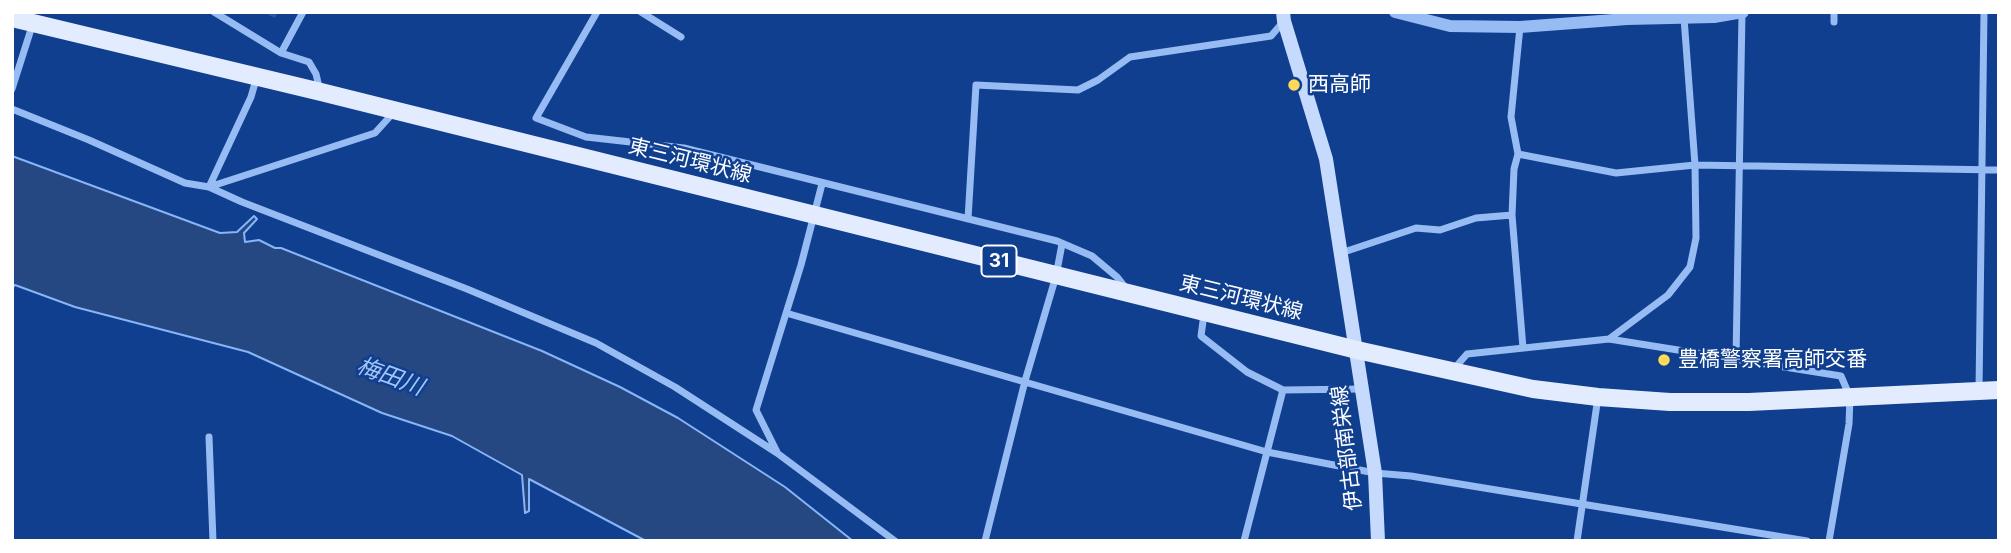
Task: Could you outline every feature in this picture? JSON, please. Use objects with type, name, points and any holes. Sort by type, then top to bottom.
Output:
[{"type":"main road","points":[[1284,17],[1326,159],[1357,351]]},
{"type":"main road","name":"東三河環状線","points":[[12,18],[257,76],[1357,351],[1533,389],[1671,402],[1749,402],[1999,390]]},
{"type":"main road","name":"伊古部南栄線","points":[[1357,351],[1375,474],[1378,541]]},
{"type":"street","points":[[214,12],[281,52],[309,62],[321,92]]},
{"type":"street","points":[[281,52],[303,12]]},
{"type":"street","points":[[597,12],[536,118],[586,137],[684,148],[1062,244],[1092,256],[1117,277],[1130,293]]},
{"type":"street","points":[[641,12],[681,37]]},
{"type":"street","points":[[1395,12],[1450,26],[1520,27],[1627,19],[1714,17],[1743,12],[1736,359]]},
{"type":"street","points":[[1834,22],[1835,12]]},
{"type":"street","points":[[1979,391],[1984,12]]},
{"type":"street","points":[[968,219],[976,85],[1078,90],[1130,58],[1271,36],[1284,17]]},
{"type":"street","points":[[1609,339],[1668,295],[1690,267],[1696,238],[1695,165],[1684,18]]},
{"type":"street","points":[[12,89],[33,23]]},
{"type":"street","points":[[1520,27],[1511,117],[1518,154],[1514,169],[1512,215],[1523,348]]},
{"type":"street","points":[[209,187],[251,97],[257,76]]},
{"type":"street","points":[[12,109],[185,183],[209,187],[596,343],[675,387],[777,453],[895,541]]},
{"type":"street","points":[[209,187],[375,133],[395,111]]},
{"type":"street","points":[[1518,154],[1616,173],[1695,165],[1999,170]]},
{"type":"street","points":[[777,453],[756,410],[801,265],[822,184]]},
{"type":"street","points":[[1341,254],[1416,228],[1440,230],[1476,218],[1512,215]]},
{"type":"street","points":[[985,541],[1025,381],[1056,276],[1062,244]]},
{"type":"street","points":[[1205,312],[1201,336],[1247,372],[1283,390],[1361,389]]},
{"type":"street","points":[[786,313],[1267,452],[1375,474],[1411,476],[1807,541]]},
{"type":"street","points":[[1453,371],[1467,355],[1609,339],[1841,376],[1850,397],[1849,424],[1829,541]]},
{"type":"street","points":[[1244,541],[1283,390]]},
{"type":"street","points":[[1577,541],[1598,397]]},
{"type":"street","points":[[209,437],[213,541]]},
{"type":"water","name":"梅田川","points":[[12,156],[220,233],[237,232],[254,216],[257,219],[244,233],[245,242],[259,240],[281,248],[542,351],[620,387],[678,418],[785,487],[853,541],[646,541],[529,479],[529,511],[525,513],[522,475],[452,436],[382,413],[248,352],[75,307],[15,285],[12,288]]},
{"type":"place","name":"西高師","points":[[1294,85]]},
{"type":"place","name":"豊橋警察署高師交番","points":[[1664,360]]}]
